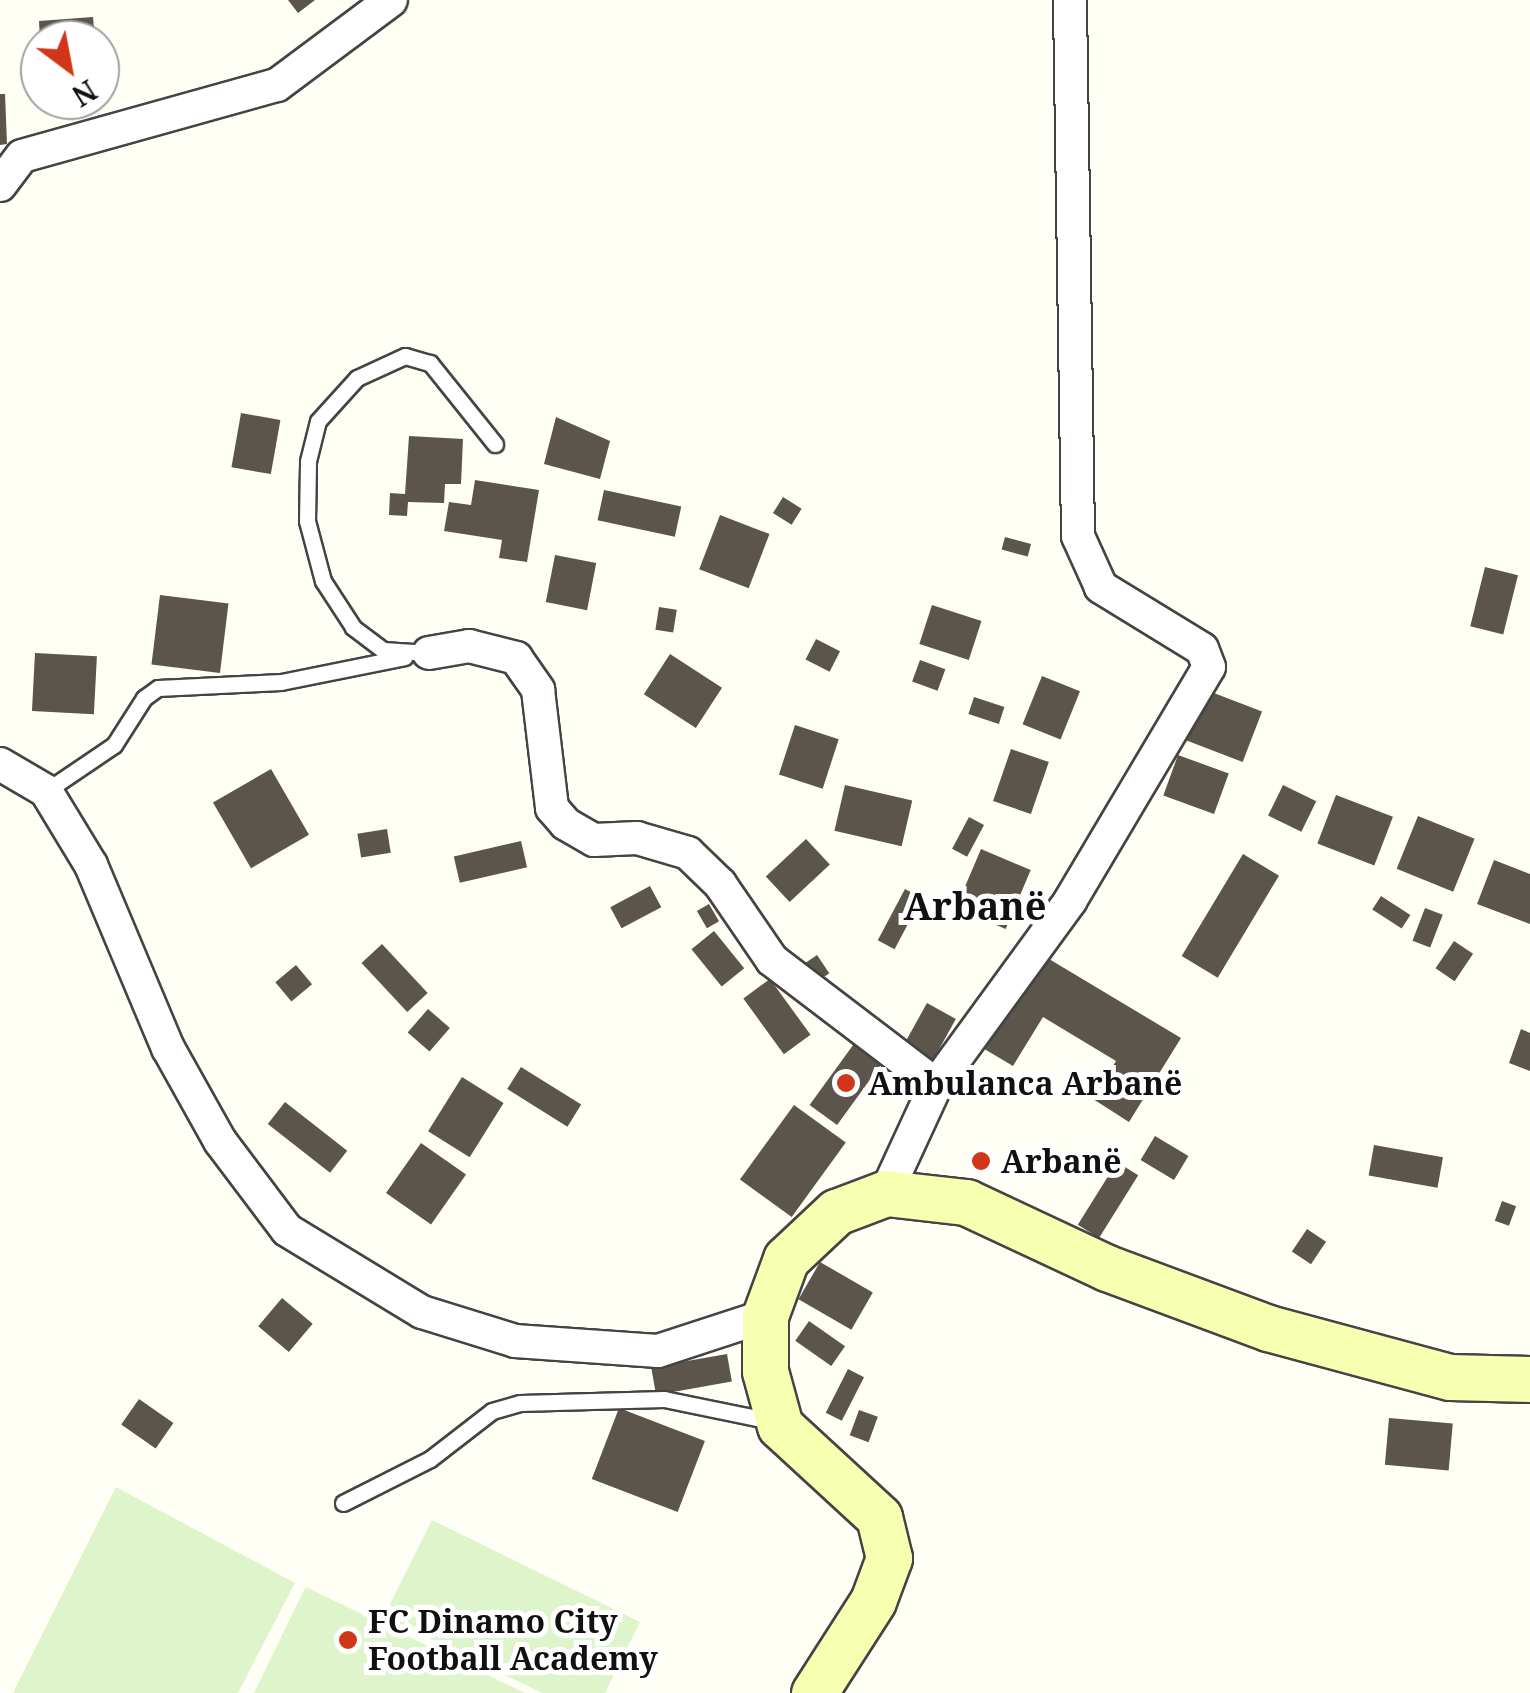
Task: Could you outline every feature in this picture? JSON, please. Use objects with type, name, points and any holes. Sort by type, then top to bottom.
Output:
[{"type":"main road","points":[[814,1693],[873,1601],[889,1558],[879,1517],[780,1423],[765,1371],[765,1316],[786,1259],[836,1212],[886,1193],[966,1202],[1107,1268],[1268,1328],[1450,1377],[1530,1378]]},
{"type":"street","points":[[0,185],[22,156],[276,85],[391,0]]},
{"type":"street","points":[[886,1193],[936,1085],[1070,901],[1209,667],[1202,649],[1101,587],[1078,536],[1070,0]]},
{"type":"street","points":[[429,652],[468,646],[516,658],[538,690],[552,808],[566,824],[594,840],[637,838],[688,854],[720,884],[772,960],[936,1085]]},
{"type":"street","points":[[0,764],[46,792],[90,865],[168,1048],[220,1140],[287,1230],[422,1312],[515,1341],[658,1351],[765,1316]]},
{"type":"lane","points":[[429,652],[382,650],[353,627],[323,581],[307,521],[308,461],[318,421],[358,378],[405,356],[430,364],[494,444]]},
{"type":"lane","points":[[46,792],[114,745],[144,698],[158,688],[280,682],[429,652]]},
{"type":"lane","points":[[343,1503],[430,1459],[492,1410],[520,1403],[664,1399],[780,1423]]},
{"type":"green space","points":[[116,1487],[295,1583],[238,1693],[13,1693]]},
{"type":"green space","points":[[432,1520],[640,1622],[605,1693],[542,1693],[384,1616]]},
{"type":"green space","name":"FC Dinamo City Football Academy","points":[[306,1587],[525,1693],[254,1693]]},
{"type":"building","points":[[288,0],[315,0],[298,13]]},
{"type":"building","points":[[0,94],[5,94],[7,144],[0,145]]},
{"type":"building","points":[[241,413],[280,420],[271,474],[231,467]]},
{"type":"building","points":[[556,417],[610,441],[600,479],[544,464]]},
{"type":"building","points":[[409,436],[463,439],[461,484],[445,484],[444,503],[408,502],[407,516],[389,515],[390,493],[405,494]]},
{"type":"building","points":[[475,480],[539,490],[527,562],[499,558],[502,540],[444,531],[449,502],[471,505]]},
{"type":"building","points":[[604,490],[681,506],[675,537],[598,520]]},
{"type":"building","points":[[783,497],[802,509],[792,525],[773,513]]},
{"type":"building","points":[[720,515],[769,534],[749,588],[699,569]]},
{"type":"building","points":[[1005,537],[1031,544],[1028,557],[1002,550]]},
{"type":"building","points":[[555,555],[596,563],[587,610],[546,602]]},
{"type":"building","points":[[1485,567],[1518,575],[1503,634],[1470,626]]},
{"type":"building","points":[[160,595],[228,603],[220,673],[151,664]]},
{"type":"building","points":[[932,605],[981,621],[969,660],[919,644]]},
{"type":"building","points":[[659,607],[677,610],[673,633],[655,630]]},
{"type":"building","points":[[816,639],[840,651],[830,672],[806,659]]},
{"type":"building","points":[[35,653],[97,656],[94,714],[32,711]]},
{"type":"building","points":[[670,654],[722,688],[696,728],[644,694]]},
{"type":"building","points":[[920,660],[945,669],[938,691],[912,682]]},
{"type":"building","points":[[1042,676],[1080,691],[1061,740],[1023,724]]},
{"type":"building","points":[[1206,690],[1262,712],[1243,762],[1187,740]]},
{"type":"building","points":[[974,697],[1004,707],[999,724],[968,714]]},
{"type":"building","points":[[795,725],[839,739],[823,789],[779,774]]},
{"type":"building","points":[[1011,749],[1049,762],[1031,814],[993,801]]},
{"type":"building","points":[[1178,755],[1229,773],[1214,814],[1163,795]]},
{"type":"building","points":[[271,769],[309,835],[251,868],[213,802]]},
{"type":"building","points":[[845,785],[912,801],[902,846],[834,831]]},
{"type":"building","points":[[1283,785],[1316,801],[1301,832],[1268,816]]},
{"type":"building","points":[[1336,795],[1393,817],[1374,865],[1317,844]]},
{"type":"building","points":[[1418,816],[1475,839],[1453,892],[1397,869]]},
{"type":"building","points":[[969,817],[984,825],[967,857],[952,849]]},
{"type":"building","points":[[387,829],[391,853],[361,857],[357,834]]},
{"type":"building","points":[[806,839],[830,865],[790,902],[766,877]]},
{"type":"building","points":[[521,841],[527,867],[460,883],[454,857]]},
{"type":"building","points":[[981,849],[1031,870],[1006,929],[956,908]]},
{"type":"building","points":[[1243,854],[1279,876],[1218,978],[1182,956]]},
{"type":"building","points":[[1494,860],[1530,874],[1530,924],[1477,904]]},
{"type":"building","points":[[650,886],[661,907],[622,928],[610,907]]},
{"type":"building","points":[[905,889],[922,898],[895,949],[878,940]]},
{"type":"building","points":[[1381,896],[1410,915],[1402,928],[1372,909]]},
{"type":"building","points":[[709,904],[719,921],[707,928],[697,911]]},
{"type":"building","points":[[1425,908],[1443,915],[1430,947],[1412,941]]},
{"type":"building","points":[[714,931],[744,968],[722,987],[691,949]]},
{"type":"building","points":[[1454,941],[1473,954],[1455,981],[1436,968]]},
{"type":"building","points":[[382,944],[428,993],[407,1012],[362,963]]},
{"type":"building","points":[[1039,953],[1181,1038],[1129,1122],[1093,1099],[1116,1061],[1043,1017],[1013,1066],[981,1047]]},
{"type":"building","points":[[817,955],[829,973],[817,982],[805,963]]},
{"type":"building","points":[[296,965],[312,984],[291,1002],[275,982]]},
{"type":"building","points":[[770,979],[811,1035],[784,1054],[743,998]]},
{"type":"building","points":[[927,1003],[956,1019],[929,1067],[900,1051]]},
{"type":"building","points":[[428,1009],[450,1028],[430,1051],[408,1032]]},
{"type":"building","points":[[1521,1029],[1530,1033],[1530,1071],[1509,1063]]},
{"type":"building","name":"Ambulanca Arbanë","points":[[856,1041],[884,1061],[837,1125],[810,1105]]},
{"type":"building","points":[[521,1067],[581,1105],[567,1127],[507,1089]]},
{"type":"building","points":[[462,1077],[504,1103],[470,1157],[428,1131]]},
{"type":"building","points":[[285,1102],[347,1151],[330,1173],[268,1124]]},
{"type":"building","points":[[794,1105],[846,1143],[792,1217],[740,1179]]},
{"type":"building","points":[[1155,1136],[1188,1156],[1174,1180],[1141,1160]]},
{"type":"building","points":[[421,1143],[466,1175],[431,1225],[386,1193]]},
{"type":"building","points":[[1374,1145],[1443,1157],[1438,1188],[1369,1176]]},
{"type":"building","points":[[1117,1162],[1138,1175],[1099,1238],[1078,1225]]},
{"type":"building","points":[[1502,1201],[1516,1206],[1509,1226],[1495,1221]]},
{"type":"building","points":[[1307,1229],[1326,1242],[1311,1264],[1292,1251]]},
{"type":"building","points":[[820,1262],[873,1292],[851,1330],[798,1299]]},
{"type":"building","points":[[282,1298],[313,1324],[289,1352],[258,1326]]},
{"type":"building","points":[[809,1321],[845,1346],[831,1366],[795,1341]]},
{"type":"building","points":[[727,1354],[732,1382],[656,1395],[651,1367]]},
{"type":"building","points":[[848,1369],[864,1377],[842,1421],[826,1413]]},
{"type":"building","points":[[139,1399],[173,1423],[156,1448],[121,1424]]},
{"type":"building","points":[[619,1408],[705,1441],[678,1512],[592,1479]]},
{"type":"building","points":[[859,1410],[878,1417],[869,1442],[850,1435]]},
{"type":"building","points":[[1389,1418],[1453,1424],[1449,1470],[1385,1465]]},
{"type":"place","name":"Ambulanca Arbanë","points":[[846,1083]]},
{"type":"place","name":"Arbanë","points":[[981,1161]]},
{"type":"place","name":"FC Dinamo City Football Academy","points":[[348,1640]]},
{"type":"district","name":"Arbanë","points":[[975,906]]}]
